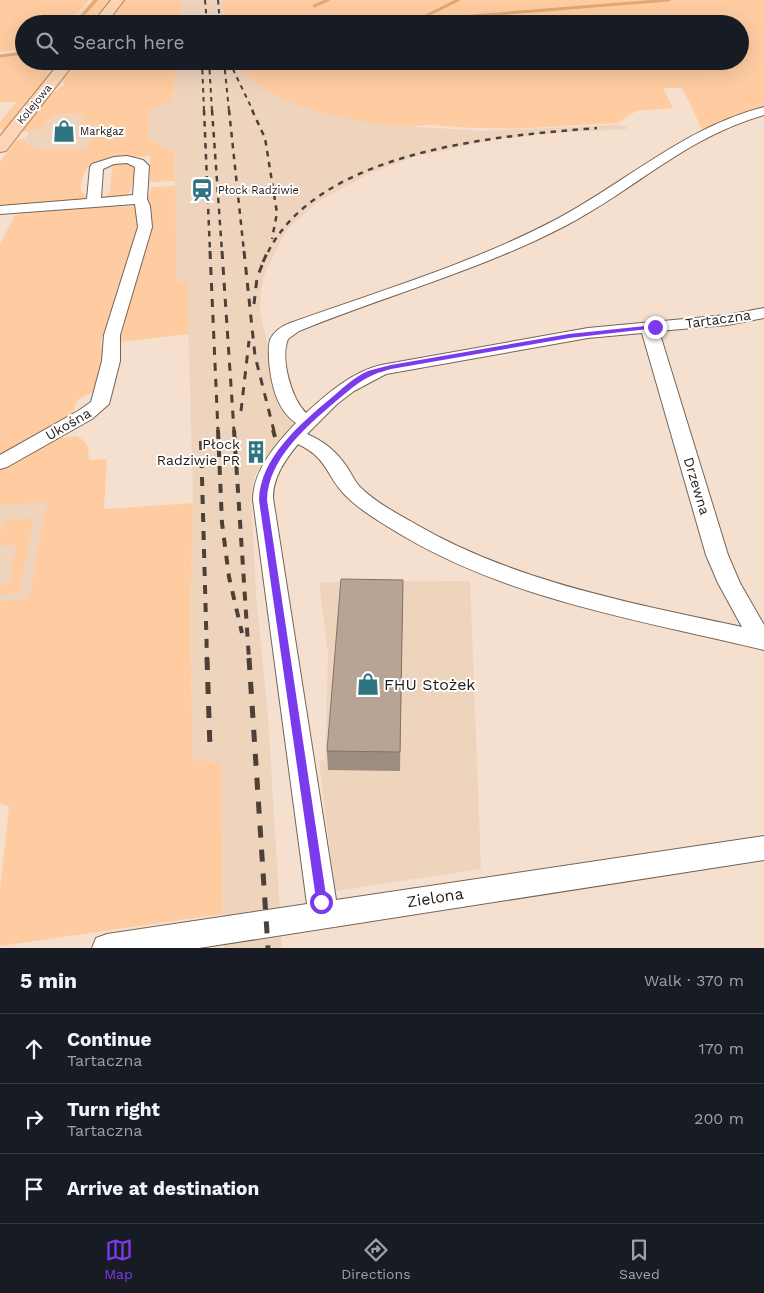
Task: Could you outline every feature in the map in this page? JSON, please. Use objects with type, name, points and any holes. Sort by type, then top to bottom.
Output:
[{"type":"main road","points":[[106,15],[118,0]]},
{"type":"main road","name":"Kolejowa","points":[[0,147],[61,70]]},
{"type":"street","points":[[760,641],[587,601],[498,572],[459,556],[412,531],[356,494],[345,483],[336,465],[301,428],[301,419],[284,394],[278,377],[277,345],[287,331],[303,324],[507,249],[590,206],[682,145],[736,119],[764,111]]},
{"type":"street","name":"Ukośna","points":[[0,463],[86,415],[100,404],[111,361],[112,335],[144,227],[143,206],[140,199],[141,164],[130,161],[112,161],[101,165],[96,170],[94,203]]},
{"type":"street","points":[[0,210],[140,199]]},
{"type":"street","name":"Tartaczna","points":[[323,914],[263,500],[264,487],[269,472],[301,428],[363,376],[380,370],[569,336],[763,316]]},
{"type":"street","name":"Drzewna","points":[[649,327],[718,555],[730,583],[760,641]]},
{"type":"street","name":"Zielona","points":[[107,948],[764,848]]},
{"type":"shaded area","points":[[0,0],[89,0],[76,15],[15,15],[15,50],[0,52]]},
{"type":"shaded area","points":[[92,0],[110,0],[98,15],[78,15]]},
{"type":"shaded area","points":[[125,0],[181,0],[181,15],[113,15]]},
{"type":"shaded area","points":[[181,0],[222,0],[224,15],[181,15]]},
{"type":"shaded area","points":[[222,0],[764,0],[764,109],[703,131],[682,88],[663,88],[673,108],[636,111],[618,123],[532,128],[405,126],[358,121],[310,109],[288,101],[267,90],[243,70],[749,70],[749,15],[224,15]]},
{"type":"shaded area","points":[[15,54],[15,70],[53,70],[4,130],[0,129],[0,122],[16,102],[0,102],[0,56]]},
{"type":"shaded area","points":[[70,70],[176,70],[173,101],[150,109],[148,138],[174,152],[175,181],[150,182],[150,156],[107,159],[91,165],[85,171],[81,188],[87,197],[85,200],[0,206],[0,161],[17,140],[26,138],[24,141],[36,150],[84,150],[102,125],[80,124],[85,115],[55,114],[40,130],[32,130],[30,133],[22,131],[48,96],[64,85],[63,78]]},
{"type":"shaded area","points":[[176,70],[244,70],[282,98],[336,115],[390,125],[482,131],[617,125],[626,126],[628,129],[553,133],[491,140],[414,157],[370,173],[319,201],[290,226],[265,273],[261,289],[260,312],[281,401],[295,424],[278,441],[254,477],[251,499],[256,593],[268,716],[282,948],[224,948],[221,762],[193,762],[190,619],[193,496],[187,282],[177,282],[174,152],[148,138],[150,109],[173,101]]},
{"type":"shaded area","name":"Markgaz","points":[[55,114],[86,115],[80,124],[102,124],[84,150],[36,150],[24,140],[32,130],[49,122]]},
{"type":"shaded area","points":[[124,163],[132,166],[134,169],[130,191],[118,198],[101,198],[109,194],[113,164]]},
{"type":"shaded area","points":[[175,186],[177,282],[187,282],[189,334],[121,342],[117,340],[148,198],[152,187]]},
{"type":"shaded area","points":[[114,204],[119,207],[140,206],[141,224],[101,341],[101,346],[106,352],[94,391],[78,400],[70,419],[0,458],[0,244],[15,215],[51,209]]},
{"type":"shaded area","points":[[76,436],[87,445],[89,460],[107,459],[104,509],[193,503],[190,619],[193,761],[221,762],[223,914],[0,946],[0,889],[9,806],[0,804],[0,601],[29,598],[47,502],[0,506],[0,467],[48,440]]},
{"type":"shaded area","points":[[62,500],[49,616],[0,620],[0,506]]},
{"type":"shaded area","points":[[34,518],[20,592],[0,595],[0,585],[9,584],[16,545],[0,546],[0,534],[4,520]]},
{"type":"shaded area","points":[[470,581],[481,869],[335,891],[319,761],[325,760],[328,654],[319,582]]},
{"type":"building","name":"FHU Stożek","points":[[341,579],[403,580],[400,752],[327,751]]},
{"type":"waterway","points":[[83,15],[96,0]]},
{"type":"waterway","points":[[314,6],[328,0]]},
{"type":"waterway","points":[[428,15],[458,0]]},
{"type":"waterway","points":[[484,15],[669,0]]},
{"type":"waterway","points":[[0,56],[15,54]]},
{"type":"railway","points":[[205,0],[206,15]]},
{"type":"railway","points":[[218,0],[219,15]]},
{"type":"railway","points":[[202,70],[204,111]]},
{"type":"railway","points":[[210,70],[212,111]]},
{"type":"railway","points":[[225,70],[229,111]]},
{"type":"railway","points":[[233,70],[253,111]]},
{"type":"railway","points":[[204,110],[210,252]]},
{"type":"railway","points":[[212,110],[222,252]]},
{"type":"railway","points":[[229,110],[244,252]]},
{"type":"railway","points":[[252,110],[265,138],[277,213],[272,239]]},
{"type":"railway","points":[[268,252],[293,218],[327,191],[368,170],[414,155],[462,144],[510,136],[597,128]]},
{"type":"railway","points":[[210,251],[218,431]]},
{"type":"railway","points":[[222,251],[234,431]]},
{"type":"railway","points":[[244,251],[255,356],[274,431]]},
{"type":"railway","points":[[265,258],[268,251]]},
{"type":"railway","points":[[254,304],[257,278],[265,258]]},
{"type":"railway","points":[[263,262],[265,258]]},
{"type":"railway","points":[[241,411],[249,341]]},
{"type":"railway","points":[[218,430],[222,523],[229,577],[242,633]]},
{"type":"railway","points":[[234,430],[249,659]]},
{"type":"railway","points":[[273,430],[275,437]]},
{"type":"railway","points":[[201,441],[207,659]]},
{"type":"railway","points":[[207,658],[210,748]]},
{"type":"railway","points":[[249,658],[268,948]]},
{"type":"place","name":"Markgaz","points":[[64,131]]},
{"type":"place","name":"Płock Radziwie","points":[[202,190]]},
{"type":"place","name":"Płock Radziwie PR","points":[[256,452]]},
{"type":"place","name":"FHU Stożek","points":[[368,684]]},
{"type":"route","points":[[321,902],[263,500],[265,481],[269,472],[291,439],[308,422],[349,386],[370,373],[391,367],[569,336],[600,331],[655,327]]}]
